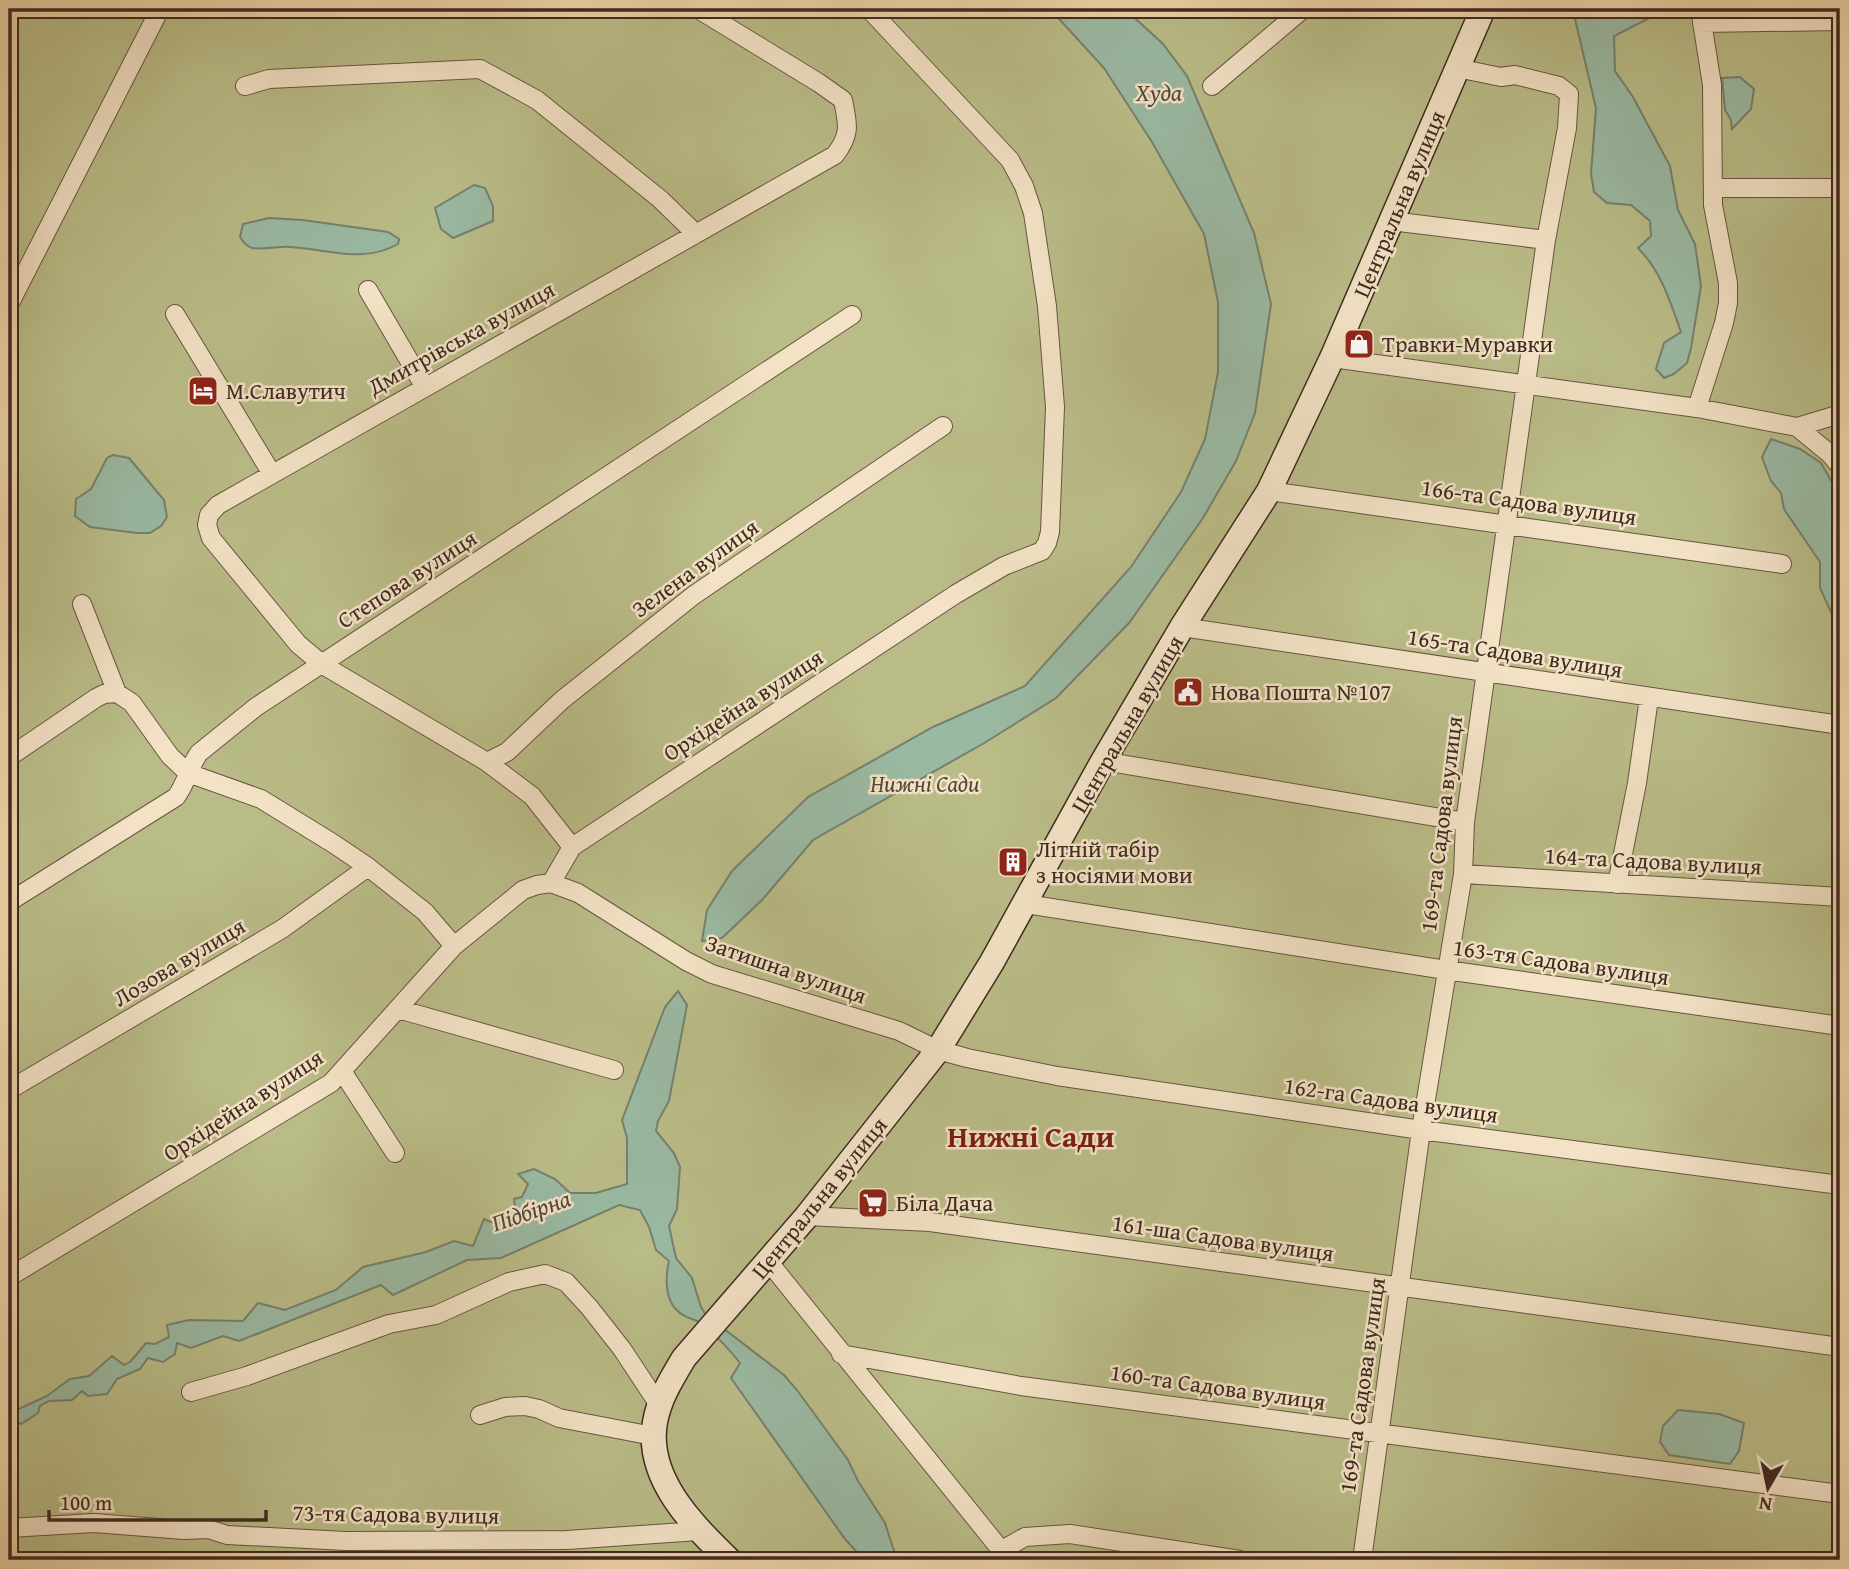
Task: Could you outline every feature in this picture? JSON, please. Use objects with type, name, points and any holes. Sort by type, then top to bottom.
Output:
[{"type":"street","points":[[10,301],[160,9]]},
{"type":"street","name":"Дмитрівська вулиця","points":[[572,847],[532,796],[487,762],[323,665],[298,644],[227,560],[211,538],[207,525],[209,515],[218,505],[835,155],[849,128],[843,100],[698,9]]},
{"type":"street","name":"Орхідейна вулиця","points":[[9,1277],[331,1083],[454,946],[523,890],[551,883],[572,847],[956,594],[1004,566],[1042,551],[1050,532],[1055,407],[1047,306],[1033,213],[1024,186],[1010,160],[869,9]]},
{"type":"street","points":[[1212,86],[1303,9]]},
{"type":"street","name":"Центральна вулиця","points":[[729,1560],[699,1531],[663,1478],[653,1436],[659,1405],[684,1358],[807,1216],[938,1050],[1026,904],[1103,761],[1182,627],[1269,491],[1332,358],[1483,9]]},
{"type":"street","points":[[1697,408],[1728,303],[1728,283],[1713,205],[1712,85],[1701,16],[1840,21]]},
{"type":"street","name":"169-та Садова вулиця","points":[[1362,1560],[1421,1129],[1463,874],[1465,822],[1525,386],[1546,240],[1567,128],[1569,94],[1559,86],[1515,75],[1501,77],[1457,68]]},
{"type":"street","points":[[245,86],[269,79],[480,69],[537,100],[660,200],[696,234]]},
{"type":"street","points":[[1714,188],[1840,188]]},
{"type":"street","points":[[1391,221],[1546,240]]},
{"type":"street","points":[[368,290],[424,386]]},
{"type":"street","points":[[175,314],[272,474]]},
{"type":"street","name":"Степова вулиця","points":[[9,902],[176,797],[199,753],[256,707],[852,314]]},
{"type":"street","points":[[1332,358],[1697,408],[1797,427],[1840,414]]},
{"type":"street","name":"Зелена вулиця","points":[[487,762],[507,752],[562,700],[694,595],[943,426]]},
{"type":"street","points":[[1797,427],[1830,454],[1840,466]]},
{"type":"street","name":"166-та Садова вулиця","points":[[1269,491],[1782,564]]},
{"type":"street","points":[[82,604],[117,694]]},
{"type":"street","name":"165-та Садова вулиця","points":[[1182,627],[1840,725]]},
{"type":"street","points":[[9,757],[96,698],[104,694],[117,694],[132,703],[170,756],[188,773],[261,799],[368,867],[425,912],[454,946]]},
{"type":"street","points":[[1617,884],[1637,783],[1649,698]]},
{"type":"street","points":[[1103,761],[1465,822]]},
{"type":"street","name":"Лозова вулиця","points":[[9,1090],[282,929],[368,867]]},
{"type":"street","name":"164-та Садова вулиця","points":[[1463,874],[1840,897]]},
{"type":"street","name":"Затишна вулиця","points":[[551,883],[578,893],[686,961],[712,974],[899,1031],[938,1050]]},
{"type":"street","name":"163-тя Садова вулиця","points":[[1026,904],[1446,970],[1840,1026]]},
{"type":"street","points":[[398,1009],[614,1070]]},
{"type":"street","name":"162-га Садова вулиця","points":[[938,1050],[1057,1076],[1421,1129],[1840,1185]]},
{"type":"street","points":[[342,1071],[395,1153]]},
{"type":"street","name":"161-ша Садова вулиця","points":[[807,1216],[930,1223],[1840,1347]]},
{"type":"street","points":[[768,1261],[1005,1555],[1025,1537],[1070,1534],[1240,1560]]},
{"type":"street","points":[[191,1392],[247,1376],[389,1324],[436,1315],[509,1282],[545,1274],[566,1282],[589,1307],[622,1349],[659,1405]]},
{"type":"street","name":"160-та Садова вулиця","points":[[841,1354],[1021,1385],[1840,1494]]},
{"type":"street","points":[[480,1415],[505,1407],[525,1406],[559,1418],[653,1436]]},
{"type":"street","name":"73-тя Садова вулиця","points":[[9,1528],[94,1523],[184,1530],[208,1529],[227,1535],[346,1541],[567,1540],[699,1531]]},
{"type":"green space","name":"Нижні Сади","points":[[9,9],[1840,9],[1840,1560],[9,1560]]},
{"type":"water","name":"Худа","points":[[1050,9],[1125,9],[1163,44],[1187,76],[1254,233],[1271,304],[1255,413],[1236,461],[1203,518],[1129,623],[1056,698],[986,742],[813,840],[763,899],[722,938],[702,941],[707,910],[732,871],[808,797],[933,727],[1025,686],[1131,567],[1181,492],[1205,439],[1218,372],[1218,302],[1204,234],[1152,142],[1104,68]]},
{"type":"water","points":[[1583,9],[1667,9],[1614,36],[1615,71],[1633,97],[1670,166],[1678,210],[1695,244],[1701,286],[1691,348],[1687,363],[1674,374],[1664,378],[1656,369],[1664,343],[1681,332],[1659,277],[1638,248],[1651,236],[1650,221],[1631,205],[1607,203],[1594,192],[1591,174],[1596,108],[1574,15]]},
{"type":"water","points":[[1740,77],[1754,89],[1751,109],[1732,129],[1731,120],[1725,110],[1722,78]]},
{"type":"water","points":[[474,185],[485,188],[493,206],[493,221],[453,238],[441,229],[435,208]]},
{"type":"water","points":[[269,218],[388,232],[399,239],[398,244],[385,250],[358,254],[290,247],[252,248],[246,245],[240,237],[243,224]]},
{"type":"water","points":[[1771,439],[1800,449],[1821,463],[1840,496],[1840,623],[1836,623],[1820,588],[1820,562],[1784,509],[1781,493],[1771,481],[1762,457]]},
{"type":"water","points":[[113,455],[129,458],[164,500],[167,517],[161,526],[150,533],[90,527],[75,516],[76,499],[91,489],[107,458]]},
{"type":"water","name":"Підбірна","points":[[678,991],[687,1005],[669,1101],[658,1121],[656,1131],[674,1153],[680,1167],[677,1209],[669,1226],[676,1258],[692,1278],[706,1315],[784,1375],[797,1390],[848,1460],[885,1523],[897,1560],[864,1560],[845,1539],[731,1378],[740,1363],[711,1332],[678,1312],[673,1306],[667,1284],[669,1261],[656,1250],[640,1210],[619,1205],[501,1258],[467,1260],[393,1295],[381,1285],[239,1341],[223,1336],[191,1348],[177,1343],[175,1354],[163,1362],[148,1358],[140,1369],[117,1379],[107,1394],[88,1396],[82,1391],[72,1400],[49,1401],[40,1406],[38,1413],[21,1424],[13,1419],[9,1421],[10,1413],[47,1396],[70,1379],[89,1376],[112,1356],[124,1365],[131,1361],[146,1343],[155,1344],[169,1337],[167,1325],[189,1320],[243,1321],[258,1303],[285,1310],[336,1290],[363,1267],[426,1252],[454,1241],[473,1246],[484,1219],[496,1224],[516,1218],[514,1199],[522,1197],[528,1184],[518,1174],[534,1169],[555,1179],[570,1193],[596,1193],[627,1184],[627,1138],[622,1120],[665,1007]]},
{"type":"water","points":[[1678,1410],[1719,1414],[1744,1423],[1739,1451],[1730,1464],[1669,1455],[1660,1442],[1663,1426]]},
{"type":"place","name":"Травки-Муравки","points":[[1359,344]]},
{"type":"place","name":"М.Славутич","points":[[203,391]]},
{"type":"place","name":"Нова Пошта №107","points":[[1188,692]]},
{"type":"place","name":"Літній табір з носіями мови","points":[[1013,862]]},
{"type":"place","name":"Біла Дача","points":[[873,1203]]},
{"type":"district","name":"Нижні Сади","points":[[1031,1137]]}]
